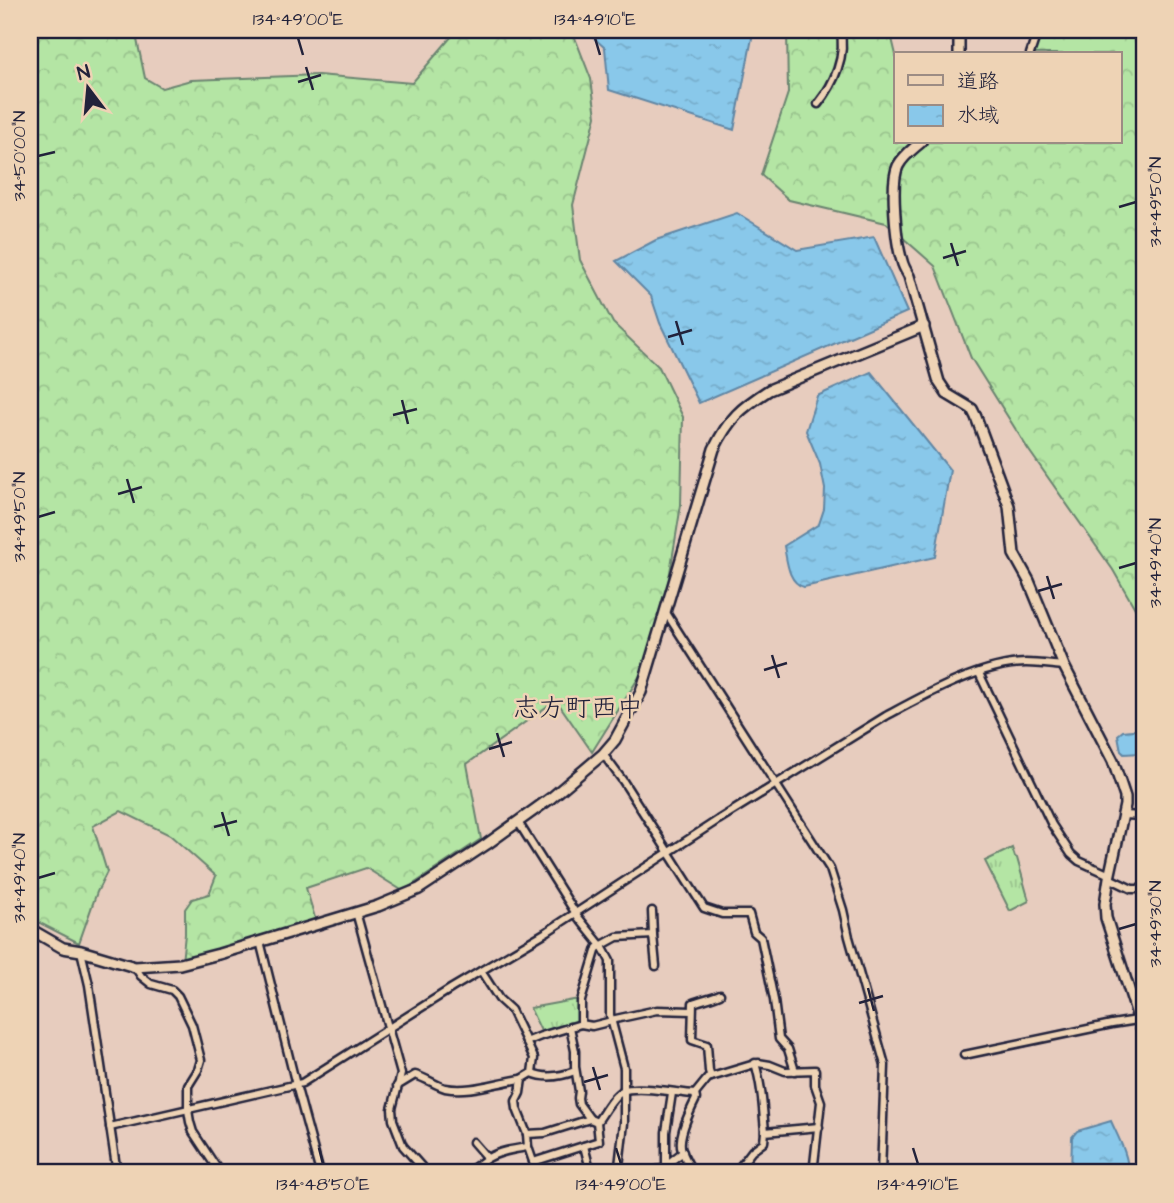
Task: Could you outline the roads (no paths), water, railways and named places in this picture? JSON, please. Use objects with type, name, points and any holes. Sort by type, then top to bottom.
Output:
[{"type":"street","points":[[818,104],[840,64],[843,40],[840,30]]},
{"type":"street","points":[[959,30],[959,52]]},
{"type":"street","points":[[1031,52],[1038,30]]},
{"type":"street","points":[[919,144],[902,159],[896,169],[897,238],[902,263],[909,276],[939,382],[947,394],[972,409],[976,417],[1009,506],[1014,554],[1029,581],[1065,667],[1113,761],[1125,797],[1105,904],[1107,918],[1142,1020],[1144,1036]]},
{"type":"street","points":[[30,929],[63,948],[135,967],[180,964],[378,906],[419,888],[551,798],[603,754],[615,740],[640,692],[715,449],[732,418],[769,390],[924,326]]},
{"type":"street","points":[[665,611],[830,869],[885,1065],[881,1173]]},
{"type":"street","points":[[110,1128],[302,1083],[548,931],[776,784],[911,703],[996,667],[1026,663],[1065,667]]},
{"type":"street","points":[[979,673],[1052,825],[1071,854],[1132,889],[1144,889]]},
{"type":"street","points":[[603,754],[704,908],[722,914],[750,914],[754,932],[761,938],[779,1040],[788,1049],[795,1071]]},
{"type":"street","points":[[1123,815],[1144,816]]},
{"type":"street","points":[[518,821],[575,912],[610,961],[609,1007],[624,1068],[624,1123],[619,1166],[623,1173]]},
{"type":"street","points":[[356,912],[401,1074],[392,1110],[393,1120],[403,1146],[427,1173]]},
{"type":"street","points":[[652,912],[656,966]]},
{"type":"street","points":[[581,1024],[581,1001],[597,948],[617,937],[653,935]]},
{"type":"street","points":[[260,941],[320,1173]]},
{"type":"street","points":[[80,951],[89,985],[117,1173]]},
{"type":"street","points":[[135,967],[151,984],[172,990],[178,996],[192,1025],[201,1060],[188,1086],[188,1110],[193,1132],[220,1173]]},
{"type":"street","points":[[481,971],[499,999],[511,1010],[534,1058],[532,1073]]},
{"type":"street","points":[[711,1077],[707,1045],[692,1040],[692,1011],[694,1002],[720,994]]},
{"type":"street","points":[[526,1042],[581,1024],[592,1026],[657,1010],[692,1011]]},
{"type":"street","points":[[964,1055],[1142,1020]]},
{"type":"street","points":[[533,1162],[599,1141],[593,1120],[579,1104],[575,1051],[570,1027]]},
{"type":"street","points":[[736,1173],[752,1151],[764,1143],[761,1083],[755,1063]]},
{"type":"street","points":[[693,1173],[681,1142],[696,1099],[695,1094],[708,1078],[755,1063],[785,1071],[815,1070],[815,1085],[821,1102],[813,1173]]},
{"type":"street","points":[[532,1073],[540,1077],[576,1071]]},
{"type":"street","points":[[397,1086],[415,1074],[453,1089],[522,1079],[532,1073]]},
{"type":"street","points":[[522,1079],[516,1101],[517,1109],[537,1173]]},
{"type":"street","points":[[527,1134],[545,1133],[593,1120],[624,1090],[652,1089],[695,1094]]},
{"type":"street","points":[[666,1169],[666,1132],[672,1093]]},
{"type":"street","points":[[765,1132],[819,1127]]},
{"type":"street","points":[[473,1142],[487,1158]]},
{"type":"street","points":[[584,1146],[592,1173]]},
{"type":"street","points":[[463,1173],[476,1168],[496,1153],[528,1147]]},
{"type":"street","points":[[643,1173],[666,1169],[683,1152]]},
{"type":"street","points":[[599,1173],[619,1166]]},
{"type":"water","points":[[585,30],[751,30],[752,38],[734,130],[609,90],[605,48]]},
{"type":"water","points":[[737,213],[797,250],[874,237],[907,312],[699,403],[660,323],[651,296],[616,261],[656,240]]},
{"type":"water","points":[[871,372],[950,470],[935,557],[804,587],[791,576],[784,546],[819,524],[824,509],[825,489],[820,464],[806,431],[817,396]]},
{"type":"water","points":[[1132,730],[1140,731],[1144,749],[1141,753],[1124,754],[1118,735]]},
{"type":"water","points":[[1111,1121],[1125,1153],[1128,1173],[1071,1173],[1072,1137],[1077,1131]]},
{"type":"district","name":"志方町西中","points":[[578,707]]}]
